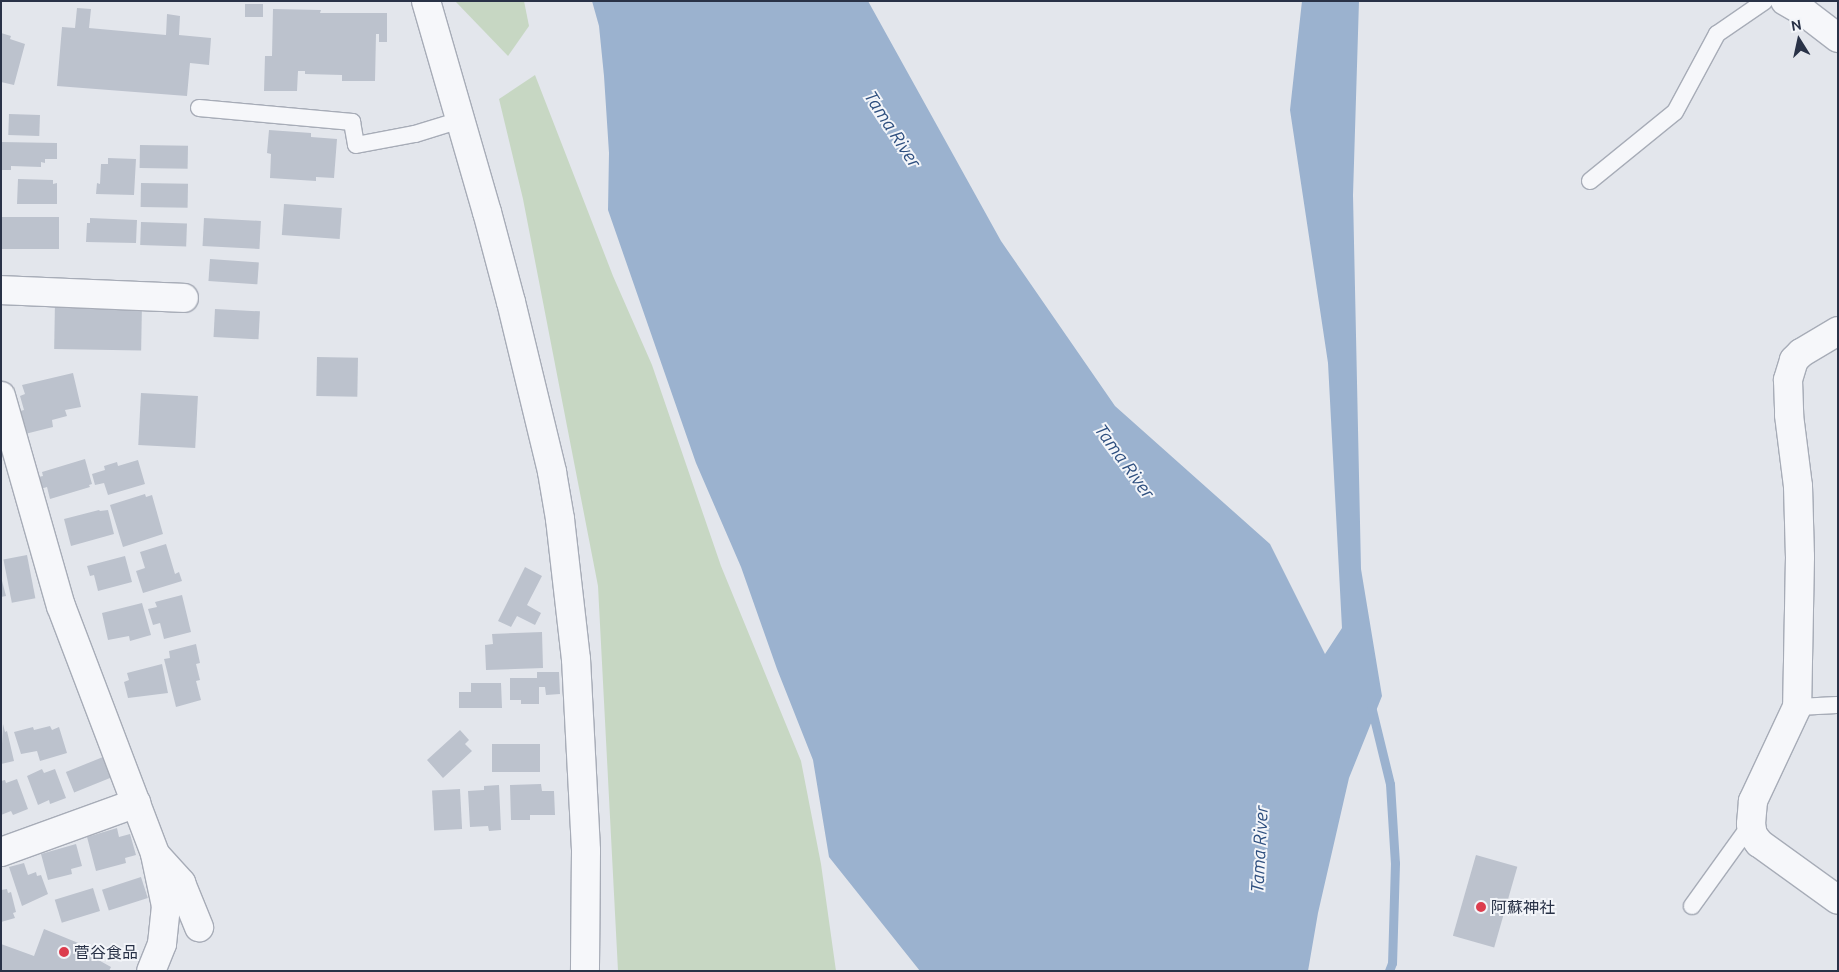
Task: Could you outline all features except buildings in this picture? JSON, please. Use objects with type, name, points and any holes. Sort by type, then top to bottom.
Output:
[{"type":"street","points":[[426,1],[490,221],[552,472],[560,519],[576,659],[586,851],[585,971]]},
{"type":"street","points":[[1785,1],[1804,12],[1838,38]]},
{"type":"street","points":[[1,290],[184,298]]},
{"type":"street","points":[[1838,331],[1801,353],[1794,360],[1788,380],[1789,415],[1798,486],[1800,566],[1797,707],[1753,801],[1751,824],[1753,835],[1759,843],[1838,900]]},
{"type":"street","points":[[1,396],[61,606],[155,854],[166,906],[162,944],[151,971]]},
{"type":"street","points":[[1,852],[136,803]]},
{"type":"street","points":[[155,854],[181,883],[199,927]]},
{"type":"lane","points":[[1590,181],[1675,112],[1717,34],[1765,1]]},
{"type":"lane","points":[[199,108],[352,122],[356,145],[415,134],[460,120]]},
{"type":"lane","points":[[1797,707],[1838,705]]},
{"type":"lane","points":[[1692,906],[1751,824]]},
{"type":"green space","points":[[455,1],[524,1],[529,26],[508,56]]},
{"type":"green space","points":[[535,75],[613,276],[652,365],[721,566],[801,761],[821,864],[836,971],[618,971],[598,586],[523,199],[499,99]]},
{"type":"water","name":"Tama River","points":[[592,1],[868,1],[1001,241],[1115,406],[1270,544],[1325,654],[1342,628],[1328,363],[1290,110],[1302,1],[1359,1],[1353,195],[1361,569],[1382,696],[1349,778],[1318,913],[1308,971],[920,971],[829,857],[813,760],[777,669],[741,567],[696,463],[608,210],[609,153],[604,76],[599,26]]},
{"type":"waterway","points":[[1371,706],[1390,784],[1395,863],[1392,963],[1389,971]]},
{"type":"place","name":"阿蘇神社","points":[[1481,907]]},
{"type":"place","name":"菅谷食品","points":[[64,952]]}]
